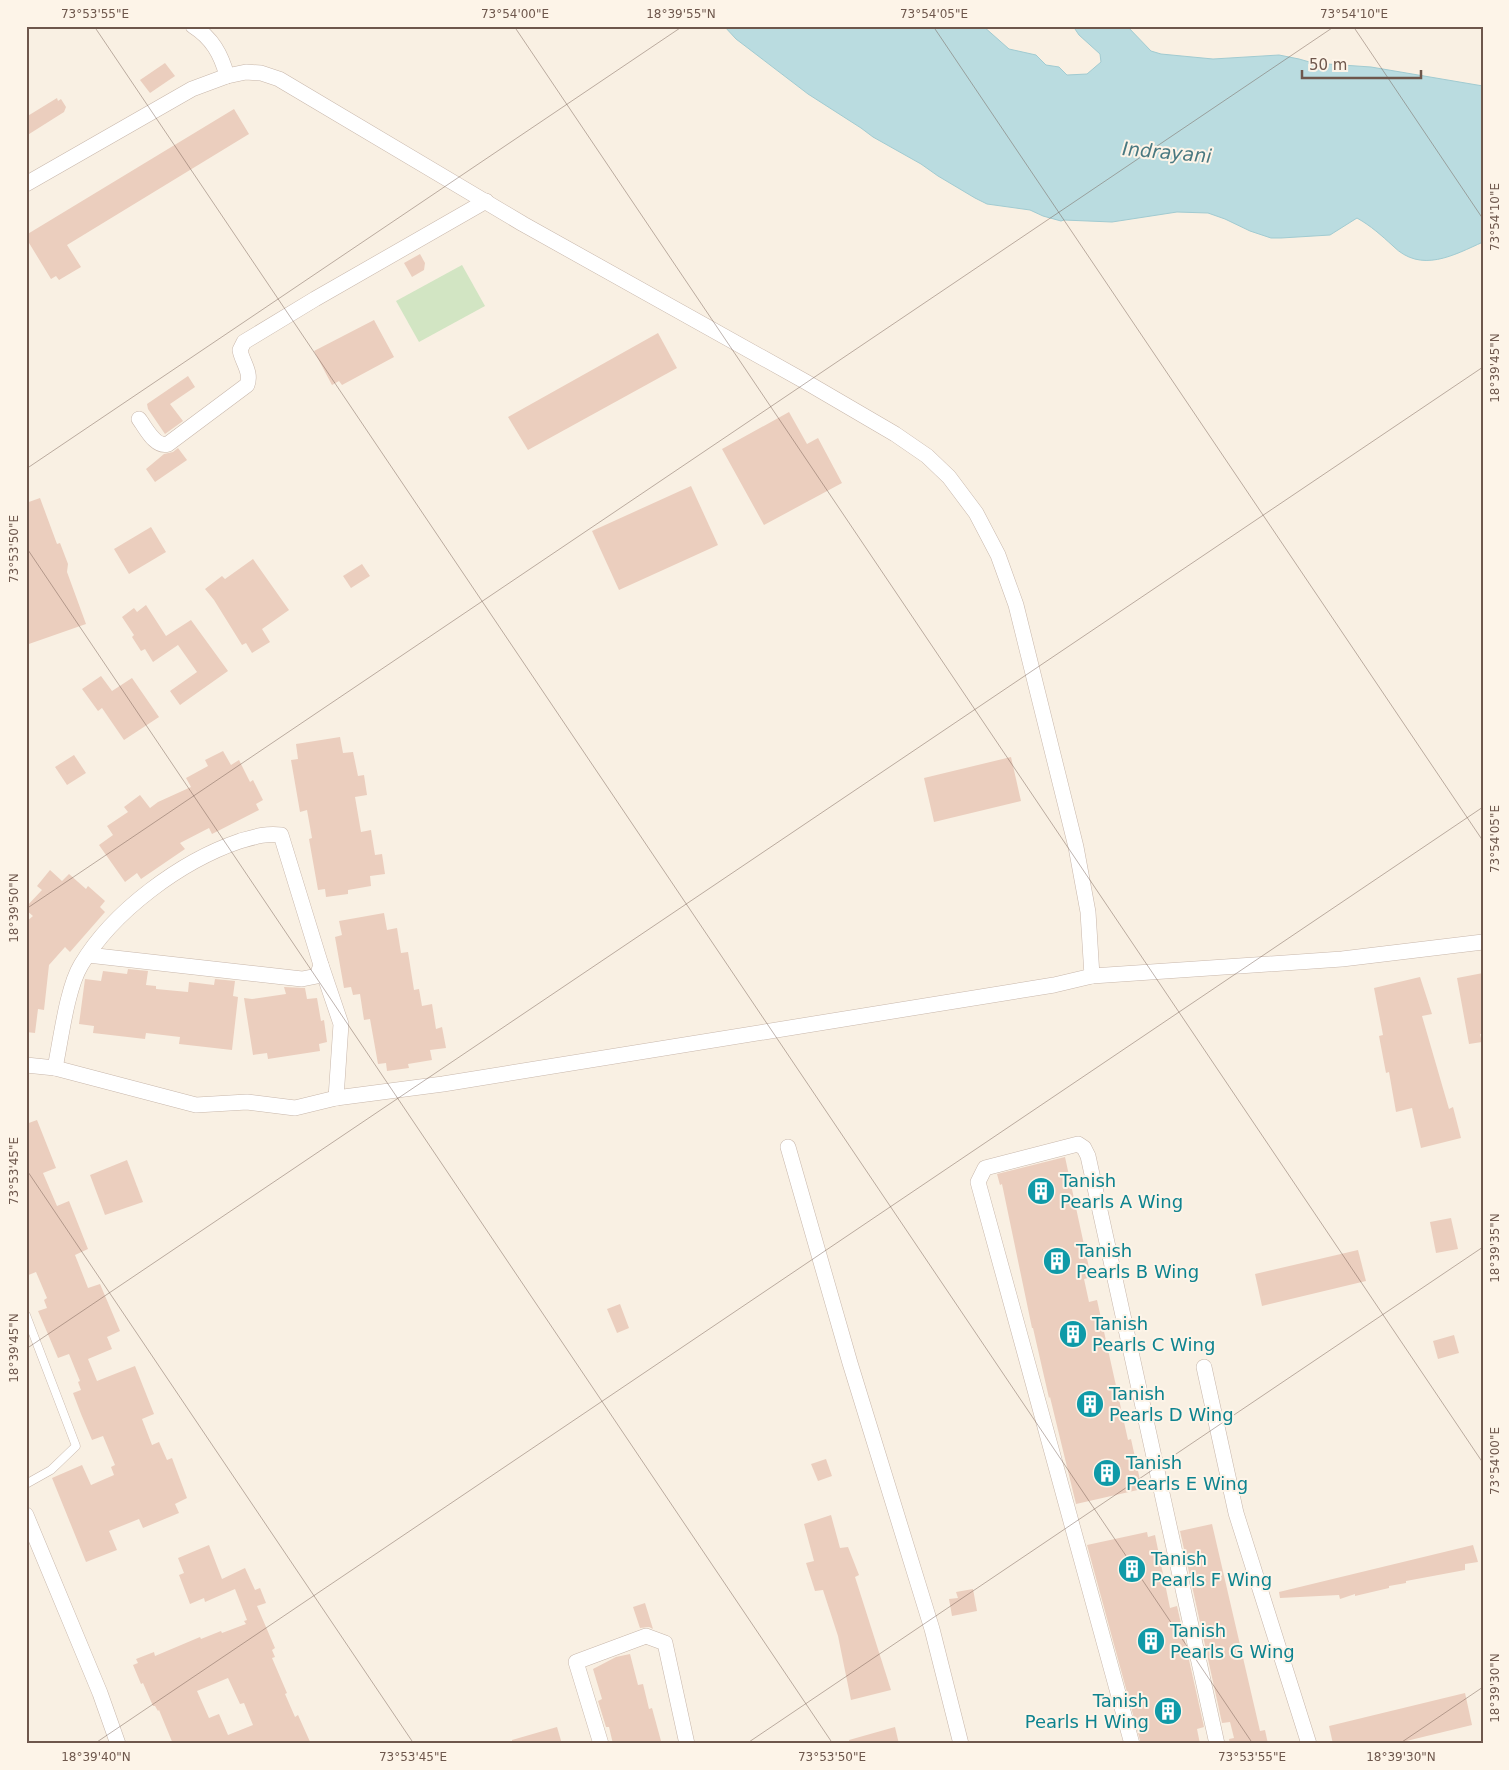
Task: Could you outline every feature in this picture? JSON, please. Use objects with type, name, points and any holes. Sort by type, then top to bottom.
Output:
[{"type":"street","points":[[193,26],[214,44],[223,58],[227,76]]},
{"type":"street","points":[[26,184],[192,89],[227,76],[246,72],[279,79],[486,201],[806,382],[895,434],[927,456],[949,476],[976,513],[998,554],[1016,605],[1076,847],[1088,912],[1092,976]]},
{"type":"street","points":[[139,419],[158,444],[168,444],[247,385],[248,372],[240,350],[244,342],[314,299],[486,201]]},
{"type":"street","points":[[55,1068],[72,984],[80,965],[104,934],[139,899],[177,871],[205,855],[232,844],[271,834],[281,835],[320,965],[341,1024],[336,1098]]},
{"type":"street","points":[[26,1065],[55,1068],[196,1105],[247,1102],[295,1108],[336,1098],[452,1083],[1054,985],[1092,976],[1342,959],[1483,942]]},
{"type":"street","points":[[88,954],[302,979],[316,976],[320,965]]},
{"type":"street","points":[[1132,1744],[978,1182],[986,1168],[1078,1144],[1084,1148],[1088,1156],[1217,1744]]},
{"type":"street","points":[[788,1147],[850,1363],[932,1629],[961,1744]]},
{"type":"street","points":[[1204,1367],[1236,1513],[1308,1744]]},
{"type":"street","points":[[26,1515],[100,1693],[118,1744]]},
{"type":"street","points":[[601,1744],[576,1662],[646,1636],[666,1643],[687,1744]]},
{"type":"lane","points":[[26,1315],[76,1446],[51,1470],[26,1484]]},
{"type":"green space","points":[[462,265],[485,306],[419,342],[396,301]]},
{"type":"water","name":"Indrayani","points":[[724,26],[983,26],[1009,49],[1036,55],[1046,65],[1059,67],[1067,75],[1087,74],[1101,62],[1100,54],[1079,35],[1073,26],[1127,26],[1151,51],[1161,54],[1213,59],[1279,55],[1313,63],[1371,67],[1483,86],[1483,242],[1449,256],[1426,260],[1415,259],[1404,254],[1357,218],[1330,235],[1271,238],[1208,213],[1177,212],[1112,222],[1061,221],[1030,210],[987,204],[873,137],[808,94],[736,39]]},
{"type":"building","points":[[165,63],[175,76],[150,93],[140,80]]},
{"type":"building","points":[[57,98],[58,101],[61,99],[66,107],[64,112],[26,136],[26,117]]},
{"type":"building","points":[[234,109],[249,134],[67,245],[81,267],[59,280],[56,276],[51,279],[26,235]]},
{"type":"building","points":[[420,254],[425,263],[424,270],[412,277],[404,263]]},
{"type":"building","points":[[374,320],[394,357],[342,385],[339,381],[332,385],[314,351]]},
{"type":"building","points":[[658,333],[677,368],[528,450],[508,417]]},
{"type":"building","points":[[188,376],[195,387],[170,404],[183,421],[165,434],[148,409],[147,404]]},
{"type":"building","points":[[789,412],[807,444],[818,438],[842,483],[764,525],[722,449]]},
{"type":"building","points":[[178,448],[187,460],[155,482],[146,469],[164,454],[173,452]]},
{"type":"building","points":[[691,486],[718,545],[619,590],[592,531]]},
{"type":"building","points":[[40,498],[57,544],[60,543],[68,564],[67,572],[86,624],[26,645],[26,503]]},
{"type":"building","points":[[151,527],[166,552],[129,574],[114,549]]},
{"type":"building","points":[[253,559],[289,610],[262,629],[270,642],[252,653],[246,643],[242,645],[205,589],[222,576],[225,579]]},
{"type":"building","points":[[362,564],[370,576],[351,588],[343,576]]},
{"type":"building","points":[[146,605],[166,636],[191,620],[228,671],[180,705],[170,691],[197,672],[178,645],[153,662],[145,649],[141,651],[132,637],[134,635],[122,617],[134,608],[137,612]]},
{"type":"building","points":[[101,676],[112,691],[132,678],[159,717],[124,740],[102,708],[98,711],[82,689]]},
{"type":"building","points":[[340,737],[343,753],[353,752],[358,776],[364,775],[367,795],[355,797],[361,832],[371,830],[375,855],[382,854],[385,874],[370,876],[371,886],[348,890],[348,894],[326,897],[325,889],[318,890],[309,839],[312,838],[307,810],[300,812],[291,760],[298,759],[296,744]]},
{"type":"building","points":[[223,751],[231,765],[239,760],[250,782],[253,780],[263,800],[256,804],[259,810],[212,834],[209,828],[180,843],[185,849],[141,879],[137,873],[125,882],[99,845],[113,835],[107,826],[128,812],[124,807],[140,795],[150,808],[158,802],[191,787],[186,778],[208,766],[205,760]]},
{"type":"building","points":[[74,755],[86,773],[67,785],[55,767]]},
{"type":"building","points":[[1011,757],[1021,801],[934,822],[924,778]]},
{"type":"building","points":[[50,870],[62,881],[69,874],[86,889],[88,886],[105,901],[100,907],[105,912],[70,952],[65,947],[49,965],[44,1010],[38,1009],[35,1033],[26,1032],[26,922],[33,916],[26,910],[26,907],[42,890],[37,886]]},
{"type":"building","points":[[384,913],[387,930],[397,928],[401,953],[408,952],[414,990],[419,989],[422,1006],[432,1004],[436,1029],[442,1027],[446,1048],[430,1050],[432,1060],[408,1064],[409,1068],[387,1071],[386,1063],[378,1064],[370,1019],[364,1020],[360,994],[353,995],[351,987],[344,988],[335,937],[342,935],[339,921]]},
{"type":"building","points":[[128,969],[148,971],[146,985],[156,986],[156,989],[188,992],[189,982],[214,985],[215,979],[235,981],[233,996],[238,997],[232,1050],[179,1044],[180,1037],[146,1033],[145,1039],[93,1033],[94,1026],[79,1024],[85,979],[101,981],[103,971],[127,974]]},
{"type":"building","points":[[1483,973],[1483,1034],[1480,1034],[1482,1042],[1469,1044],[1457,978]]},
{"type":"building","points":[[1420,977],[1432,1014],[1422,1016],[1449,1109],[1453,1107],[1461,1138],[1421,1148],[1412,1108],[1396,1112],[1389,1072],[1386,1073],[1379,1036],[1383,1035],[1374,988]]},
{"type":"building","points":[[284,987],[305,988],[307,999],[317,998],[321,1021],[324,1020],[327,1042],[319,1044],[320,1051],[268,1059],[267,1053],[253,1055],[244,998],[252,999],[286,994]]},
{"type":"building","points":[[37,1120],[56,1168],[43,1173],[57,1206],[69,1201],[88,1249],[75,1255],[88,1288],[100,1284],[120,1331],[107,1337],[112,1349],[88,1359],[97,1381],[135,1366],[154,1414],[142,1419],[152,1445],[159,1442],[167,1460],[172,1458],[187,1498],[175,1504],[179,1513],[143,1528],[139,1519],[109,1531],[117,1550],[86,1562],[52,1478],[82,1465],[91,1485],[114,1475],[111,1467],[115,1465],[103,1436],[92,1440],[73,1393],[81,1390],[78,1382],[80,1381],[69,1354],[58,1358],[38,1311],[47,1308],[44,1300],[47,1298],[36,1272],[26,1276],[26,1124]]},
{"type":"building","points":[[1065,1157],[1091,1277],[1084,1279],[1089,1302],[1097,1300],[1128,1440],[1131,1439],[1142,1489],[1076,1504],[1032,1328],[1002,1184],[1000,1185],[997,1174]]},
{"type":"building","points":[[127,1160],[143,1202],[105,1215],[90,1175]]},
{"type":"building","points":[[1451,1218],[1458,1249],[1436,1253],[1430,1222]]},
{"type":"building","points":[[1358,1250],[1366,1281],[1262,1306],[1255,1274]]},
{"type":"building","points":[[620,1304],[629,1328],[617,1333],[607,1309]]},
{"type":"building","points":[[1454,1335],[1459,1353],[1438,1359],[1433,1341]]},
{"type":"building","points":[[826,1459],[832,1476],[818,1481],[811,1464]]},
{"type":"building","points":[[831,1515],[840,1548],[848,1547],[859,1575],[855,1577],[891,1690],[851,1700],[838,1636],[823,1590],[815,1591],[806,1563],[814,1561],[804,1524]]},
{"type":"building","points":[[1212,1524],[1260,1731],[1265,1730],[1268,1744],[1230,1744],[1229,1739],[1234,1738],[1230,1722],[1222,1723],[1180,1531]]},
{"type":"building","points":[[1147,1532],[1148,1537],[1155,1535],[1170,1608],[1177,1606],[1204,1727],[1197,1729],[1200,1744],[1141,1744],[1087,1545]]},
{"type":"building","points":[[209,1545],[222,1579],[245,1568],[255,1590],[260,1588],[266,1603],[257,1606],[275,1648],[272,1650],[275,1657],[272,1658],[295,1717],[298,1715],[311,1744],[173,1744],[159,1710],[153,1706],[143,1683],[141,1684],[133,1665],[138,1663],[136,1659],[154,1652],[155,1656],[200,1637],[201,1639],[221,1631],[222,1633],[246,1624],[244,1621],[247,1620],[235,1589],[205,1602],[204,1598],[190,1604],[179,1575],[184,1573],[178,1558]],"holes":[[[228,1678],[240,1704],[244,1703],[253,1725],[228,1735],[219,1714],[209,1718],[197,1691]]]},
{"type":"building","points":[[1473,1545],[1478,1562],[1465,1564],[1465,1570],[1406,1581],[1406,1583],[1389,1586],[1389,1588],[1355,1596],[1355,1594],[1340,1599],[1339,1595],[1280,1598],[1279,1592]]},
{"type":"building","points":[[973,1589],[977,1611],[952,1616],[949,1599],[958,1598],[956,1592]]},
{"type":"building","points":[[645,1603],[653,1629],[649,1627],[640,1628],[633,1607]]},
{"type":"building","points":[[630,1654],[638,1685],[643,1684],[649,1709],[652,1708],[661,1741],[659,1744],[613,1744],[609,1727],[606,1727],[598,1701],[602,1699],[593,1669],[616,1657]]},
{"type":"building","points":[[1465,1693],[1472,1725],[1394,1744],[1333,1744],[1329,1726]]},
{"type":"building","points":[[557,1727],[562,1744],[512,1744],[512,1740]]},
{"type":"building","points":[[895,1727],[899,1744],[850,1744],[849,1740]]},
{"type":"place","name":"Tanish Pearls A Wing","points":[[1041,1191]]},
{"type":"place","name":"Tanish Pearls B Wing","points":[[1057,1261]]},
{"type":"place","name":"Tanish Pearls C Wing","points":[[1073,1334]]},
{"type":"place","name":"Tanish Pearls D Wing","points":[[1090,1404]]},
{"type":"place","name":"Tanish Pearls E Wing","points":[[1107,1473]]},
{"type":"place","name":"Tanish Pearls F Wing","points":[[1132,1569]]},
{"type":"place","name":"Tanish Pearls G Wing","points":[[1151,1641]]},
{"type":"place","name":"Tanish Pearls H Wing","points":[[1168,1711]]}]
